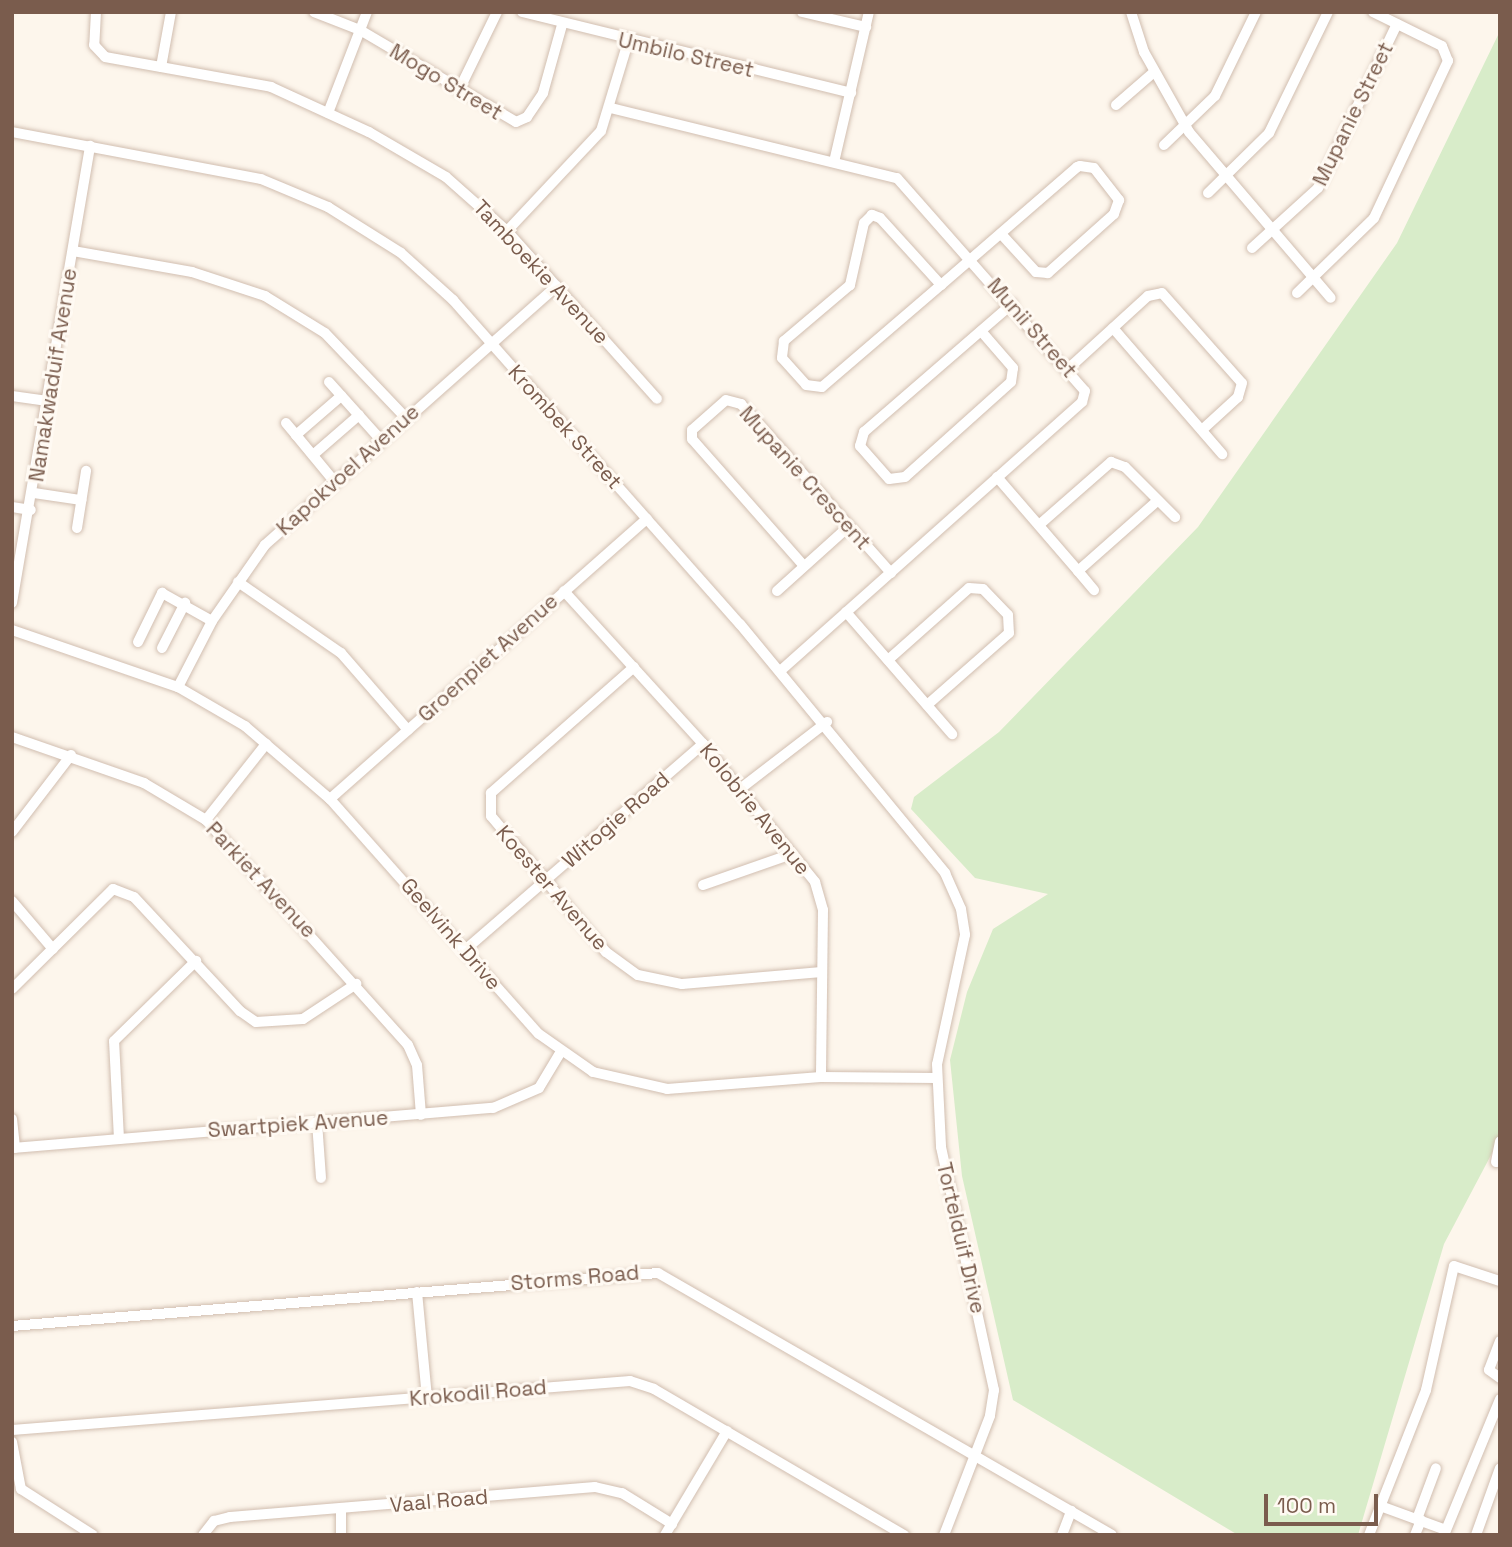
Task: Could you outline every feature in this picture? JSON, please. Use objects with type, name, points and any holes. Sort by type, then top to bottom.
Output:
[{"type":"street","name":"Tamboekie Avenue","points":[[96,12],[94,45],[101,55],[271,87],[328,113],[439,172],[507,231],[657,399]]},
{"type":"street","points":[[161,67],[171,12]]},
{"type":"street","name":"Mogo Street","points":[[314,12],[360,30],[512,121],[525,120],[546,87],[562,25]]},
{"type":"street","points":[[328,113],[366,12]]},
{"type":"street","points":[[459,90],[497,12]]},
{"type":"street","name":"Umbilo Street","points":[[522,12],[628,42],[851,93]]},
{"type":"street","points":[[802,12],[866,27]]},
{"type":"street","points":[[834,162],[869,12]]},
{"type":"street","points":[[1131,12],[1154,72],[1185,125],[1331,298]]},
{"type":"street","points":[[1164,145],[1214,96],[1256,12]]},
{"type":"street","points":[[1209,193],[1269,133],[1328,12]]},
{"type":"street","points":[[1297,293],[1374,218],[1446,66],[1442,46],[1373,12]]},
{"type":"street","name":"Mupanie Street","points":[[1252,248],[1323,181],[1397,24]]},
{"type":"street","points":[[507,231],[592,145],[611,108],[628,42]]},
{"type":"street","points":[[1116,105],[1154,72]]},
{"type":"street","name":"Munii Street","points":[[611,108],[897,178],[972,259],[1084,388],[1082,402],[781,670]]},
{"type":"street","name":"Krombek Street","points":[[12,132],[233,171],[314,200],[401,253],[447,293],[827,722],[945,873],[961,909],[965,935]]},
{"type":"street","name":"Namakwaduif Avenue","points":[[12,603],[34,493],[90,146]]},
{"type":"street","points":[[941,285],[880,218],[872,215],[864,223],[850,285],[785,341],[782,358],[806,385],[818,389],[972,259],[1001,233],[1080,166],[1094,168],[1119,200],[1114,214],[1048,273],[1036,272],[1001,233]]},
{"type":"street","points":[[73,251],[192,272],[265,296],[325,333],[406,418]]},
{"type":"street","name":"Kapokvoel Avenue","points":[[178,687],[212,621],[265,545],[557,286]]},
{"type":"street","points":[[1068,369],[1158,292],[1200,333],[1243,386],[1203,429]]},
{"type":"street","points":[[981,331],[1013,368],[1011,382],[899,480],[885,476],[862,449],[862,435],[981,331],[1012,304]]},
{"type":"street","points":[[1113,328],[1222,454]]},
{"type":"street","points":[[329,382],[381,440]]},
{"type":"street","points":[[12,396],[48,401]]},
{"type":"street","points":[[296,435],[341,396]]},
{"type":"street","name":"Mupanie Crescent","points":[[804,566],[692,439],[692,430],[721,403],[741,404],[891,573]]},
{"type":"street","points":[[313,456],[359,415]]},
{"type":"street","points":[[286,423],[334,481]]},
{"type":"street","points":[[1039,525],[1111,462],[1125,467],[1175,517]]},
{"type":"street","points":[[76,528],[86,471]]},
{"type":"street","points":[[997,477],[1039,525],[1082,567],[1094,590]]},
{"type":"street","points":[[34,493],[81,500]]},
{"type":"street","points":[[1082,567],[1157,500]]},
{"type":"street","points":[[12,507],[31,510]]},
{"type":"street","name":"Groenpiet Avenue","points":[[330,799],[647,519]]},
{"type":"street","points":[[777,591],[848,527]]},
{"type":"street","points":[[238,582],[341,653],[408,730]]},
{"type":"street","points":[[888,660],[969,588],[982,589],[1008,615],[1009,633],[927,705]]},
{"type":"street","name":"Kolobrie Avenue","points":[[564,591],[740,789],[792,854],[822,900],[821,1077]]},
{"type":"street","points":[[138,642],[162,593],[185,603],[212,621]]},
{"type":"street","points":[[162,649],[185,603]]},
{"type":"street","points":[[846,612],[952,734]]},
{"type":"street","name":"Geelvink Drive","points":[[12,630],[178,687],[267,744],[330,799],[560,1053],[605,1077],[651,1088],[821,1077],[936,1078]]},
{"type":"street","name":"Koester Avenue","points":[[634,667],[489,796],[491,816],[617,963],[648,979],[682,984],[821,972]]},
{"type":"street","points":[[740,789],[827,722]]},
{"type":"street","name":"Parkiet Avenue","points":[[12,737],[71,755],[144,783],[206,820],[356,984],[412,1051],[421,1115]]},
{"type":"street","points":[[206,820],[267,744]]},
{"type":"street","name":"Witogie Road","points":[[465,950],[702,744]]},
{"type":"street","points":[[12,832],[71,755]]},
{"type":"street","points":[[703,885],[792,854]]},
{"type":"street","points":[[12,989],[97,900],[120,889],[134,897],[245,1015],[267,1024],[315,1014],[356,984]]},
{"type":"street","points":[[12,901],[53,949]]},
{"type":"street","name":"Tortelduif Drive","points":[[944,1535],[992,1407],[993,1381],[945,1171],[936,1078],[965,935]]},
{"type":"street","points":[[119,1139],[114,1041],[196,961]]},
{"type":"street","name":"Swartpiek Avenue","points":[[14,1148],[493,1108],[525,1096],[545,1081],[560,1053]]},
{"type":"street","points":[[12,1119],[14,1148]]},
{"type":"street","points":[[317,1122],[321,1178]]},
{"type":"street","points":[[1496,1162],[1500,1141]]},
{"type":"street","points":[[1369,1535],[1383,1507],[1426,1390],[1454,1266],[1500,1281]]},
{"type":"street","name":"Storms Road","points":[[12,1326],[417,1292],[665,1275],[1112,1535]]},
{"type":"street","points":[[417,1292],[427,1397]]},
{"type":"street","points":[[1500,1340],[1489,1370],[1500,1378]]},
{"type":"street","name":"Krokodil Road","points":[[12,1430],[630,1381],[727,1431],[904,1535]]},
{"type":"street","points":[[1383,1507],[1445,1532],[1500,1399]]},
{"type":"street","points":[[665,1535],[727,1431]]},
{"type":"street","points":[[12,1442],[21,1489],[93,1535]]},
{"type":"street","points":[[1415,1535],[1436,1468]]},
{"type":"street","points":[[1476,1535],[1500,1468]]},
{"type":"street","name":"Vaal Road","points":[[203,1535],[221,1518],[604,1487],[672,1524]]},
{"type":"street","points":[[341,1510],[341,1535]]},
{"type":"street","points":[[1062,1535],[1071,1511]]},
{"type":"green space","points":[[1500,31],[1500,1138],[1444,1244],[1358,1535],[1238,1535],[1013,1400],[962,1176],[950,1060],[967,992],[993,929],[1048,894],[975,878],[911,809],[914,797],[999,732],[1198,527],[1397,243]]}]
